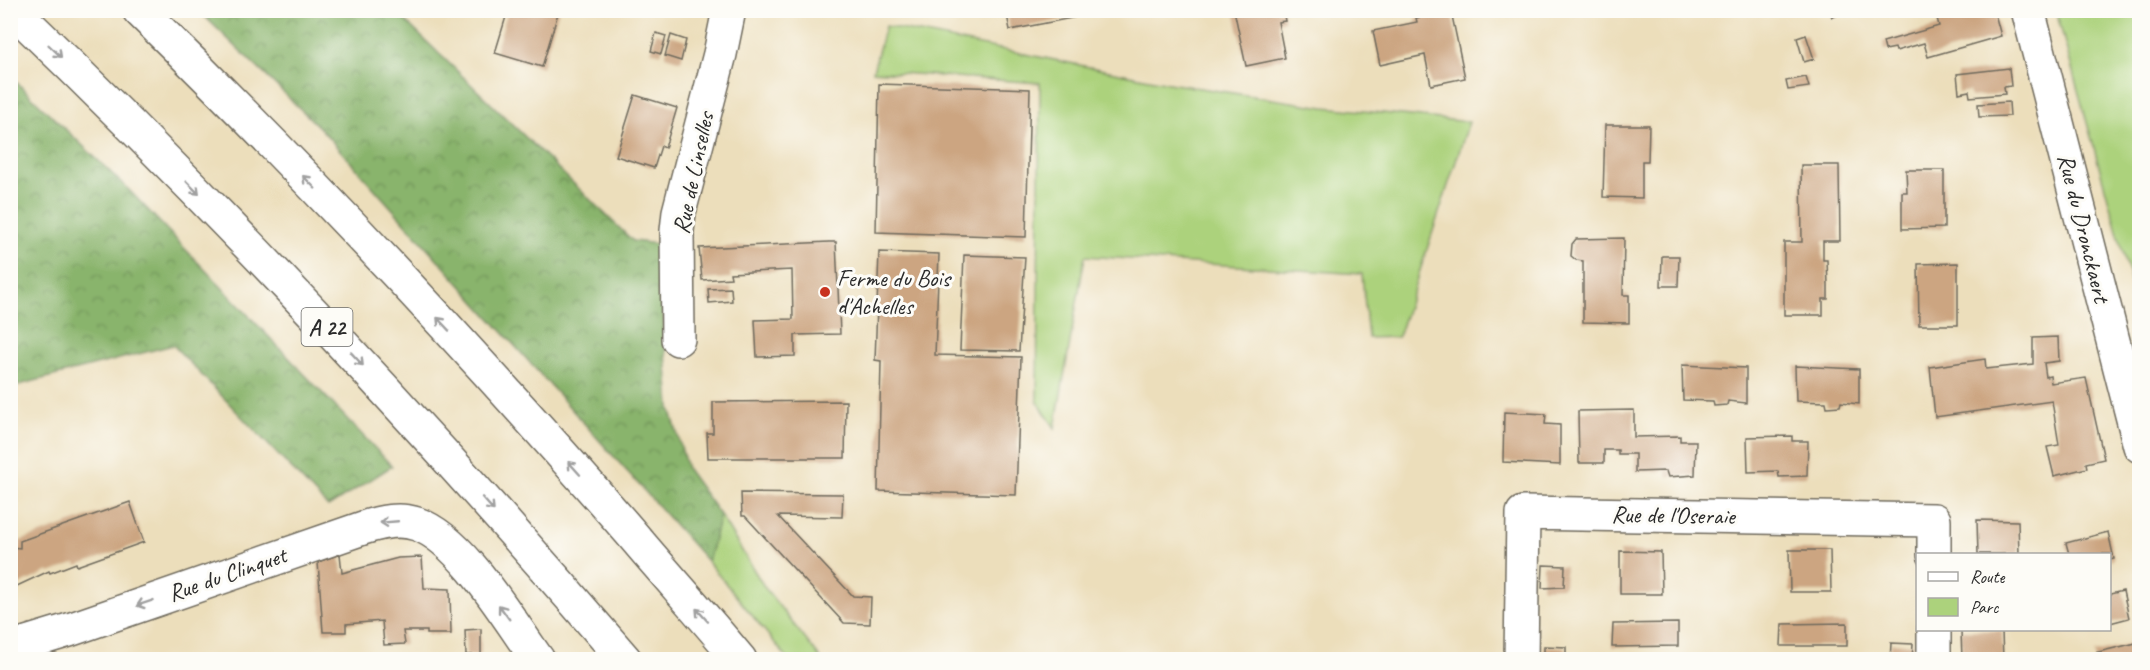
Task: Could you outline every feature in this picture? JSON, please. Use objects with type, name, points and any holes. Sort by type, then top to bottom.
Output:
[{"type":"main road","name":"A 22","points":[[13,10],[142,136],[301,299],[456,468],[625,660]]},
{"type":"main road","points":[[139,10],[401,279],[552,444],[740,660]]},
{"type":"main road","name":"Rue de Linselles","points":[[678,339],[677,231],[729,10]]},
{"type":"main road","name":"Rue du Dronckaert","points":[[2028,10],[2139,446]]},
{"type":"main road","name":"Rue de l'Oseraie","points":[[1521,660],[1523,513],[1934,520],[1934,553]]},
{"type":"main road","name":"Rue du Clinquet","points":[[10,648],[69,630],[385,521],[416,524],[443,539],[476,573],[538,660]]},
{"type":"main road","points":[[1934,631],[1934,660]]},
{"type":"green space","points":[[199,11],[395,11],[633,241],[658,244],[670,407],[687,469],[720,515],[708,562],[321,129]]},
{"type":"green space","points":[[2056,11],[2139,11],[2139,310]]},
{"type":"green space","points":[[885,26],[1174,84],[1324,107],[1469,122],[1398,337],[1368,338],[1362,274],[1085,256],[1055,428],[1037,401],[1040,83],[873,71]]},
{"type":"green space","points":[[10,76],[129,190],[392,466],[328,507],[173,345],[11,387]]},
{"type":"green space","points":[[720,515],[765,588],[821,659],[788,659],[708,562]]},
{"type":"building","points":[[508,10],[559,10],[542,67],[495,53]]},
{"type":"building","points":[[1006,10],[1076,10],[1077,17],[1010,30]]},
{"type":"building","points":[[1234,10],[1283,10],[1285,21],[1278,22],[1285,58],[1246,66]]},
{"type":"building","points":[[1829,10],[1843,10],[1844,13],[1832,17]]},
{"type":"building","points":[[1911,10],[1930,10],[1930,11],[1913,16]]},
{"type":"building","points":[[1935,10],[1994,10],[2001,36],[1928,57],[1924,43],[1896,51],[1895,48],[1885,50],[1883,42],[1939,26]]},
{"type":"building","points":[[1451,11],[1465,78],[1431,85],[1425,55],[1380,65],[1373,31],[1417,22],[1416,18]]},
{"type":"building","points":[[656,33],[666,36],[661,54],[651,51]]},
{"type":"building","points":[[671,35],[686,40],[681,61],[665,56]]},
{"type":"building","points":[[1806,35],[1814,59],[1804,62],[1797,38]]},
{"type":"building","points":[[2009,68],[2011,86],[2004,87],[2005,94],[1970,97],[1969,91],[1959,93],[1957,74]]},
{"type":"building","points":[[1806,77],[1809,87],[1788,90],[1786,81]]},
{"type":"building","points":[[879,84],[1030,89],[1026,237],[876,232]]},
{"type":"building","points":[[635,95],[677,108],[665,148],[661,146],[654,168],[616,156]]},
{"type":"building","points":[[2009,102],[2010,116],[1979,117],[1978,104]]},
{"type":"building","points":[[1605,125],[1649,125],[1648,161],[1642,161],[1642,198],[1603,197]]},
{"type":"building","points":[[1801,165],[1839,165],[1840,241],[1823,241],[1823,260],[1827,260],[1828,299],[1823,299],[1823,315],[1784,315],[1784,242],[1802,242]]},
{"type":"building","points":[[1906,170],[1944,170],[1944,228],[1902,229],[1902,192],[1907,192]]},
{"type":"building","points":[[1624,238],[1623,295],[1629,295],[1629,323],[1583,322],[1583,261],[1571,256],[1572,244],[1576,239]]},
{"type":"building","points":[[836,242],[840,334],[795,335],[795,356],[757,357],[755,320],[793,319],[792,270],[730,273],[731,278],[702,280],[699,248]]},
{"type":"building","points":[[879,252],[939,254],[935,355],[1021,357],[1016,495],[878,491],[881,361],[875,360]]},
{"type":"building","points":[[964,255],[1025,257],[1019,351],[960,350]]},
{"type":"building","points":[[1662,256],[1679,256],[1678,286],[1661,286]]},
{"type":"building","points":[[1958,263],[1958,325],[1919,325],[1918,264]]},
{"type":"building","points":[[731,288],[732,301],[709,303],[708,289]]},
{"type":"building","points":[[2058,337],[2059,361],[2044,363],[2046,377],[2050,376],[2051,383],[2086,378],[2104,459],[2086,463],[2087,468],[2054,476],[2047,447],[2059,445],[2052,401],[1935,417],[1930,367],[1985,359],[1986,369],[2033,364],[2033,338]]},
{"type":"building","points":[[1682,365],[1746,368],[1746,403],[1728,401],[1727,405],[1714,406],[1713,401],[1683,400]]},
{"type":"building","points":[[1795,366],[1859,369],[1859,404],[1841,402],[1840,406],[1827,407],[1826,402],[1796,401]]},
{"type":"building","points":[[846,401],[845,458],[708,458],[707,433],[713,433],[713,402]]},
{"type":"building","points":[[1634,410],[1634,437],[1680,436],[1680,441],[1696,441],[1695,475],[1668,477],[1666,471],[1635,472],[1635,454],[1618,454],[1618,450],[1604,450],[1604,463],[1579,463],[1578,411]]},
{"type":"building","points":[[1504,412],[1546,414],[1545,424],[1560,425],[1560,465],[1503,462]]},
{"type":"building","points":[[1792,436],[1792,441],[1808,441],[1807,476],[1779,477],[1778,471],[1748,472],[1747,437]]},
{"type":"building","points":[[741,493],[843,494],[842,517],[778,516],[853,596],[871,597],[870,624],[844,623],[745,516],[742,516]]},
{"type":"building","points":[[130,502],[144,542],[77,566],[76,563],[50,573],[49,571],[17,586],[10,585],[10,547],[20,548],[20,541]]},
{"type":"building","points":[[1977,520],[2018,521],[2019,553],[1978,553]]},
{"type":"building","points":[[2108,532],[2114,559],[2111,560],[2111,553],[2069,553],[2066,543]]},
{"type":"building","points":[[1789,550],[1830,550],[1831,592],[1790,592]]},
{"type":"building","points":[[1620,551],[1661,552],[1662,594],[1620,594]]},
{"type":"building","points":[[340,554],[342,573],[398,558],[422,557],[424,588],[450,589],[451,634],[403,631],[405,644],[384,645],[382,621],[346,624],[346,632],[323,632],[318,562]]},
{"type":"building","points":[[1543,565],[1565,566],[1564,587],[1542,588]]},
{"type":"building","points":[[2123,591],[2129,618],[2111,623],[2111,594]]},
{"type":"building","points":[[1678,623],[1678,646],[1612,647],[1613,624]]},
{"type":"building","points":[[1847,623],[1847,646],[1781,646],[1782,624]]},
{"type":"building","points":[[481,629],[481,655],[466,655],[465,630]]},
{"type":"building","points":[[1961,631],[2002,631],[2003,660],[1962,660]]},
{"type":"building","points":[[1891,643],[1913,644],[1912,660],[1890,660]]},
{"type":"building","points":[[2136,643],[2139,660],[2096,660],[2094,653]]},
{"type":"building","points":[[1544,646],[1566,647],[1566,660],[1544,660]]},
{"type":"place","name":"Ferme du Bois d'Achelles","points":[[825,292]]}]
